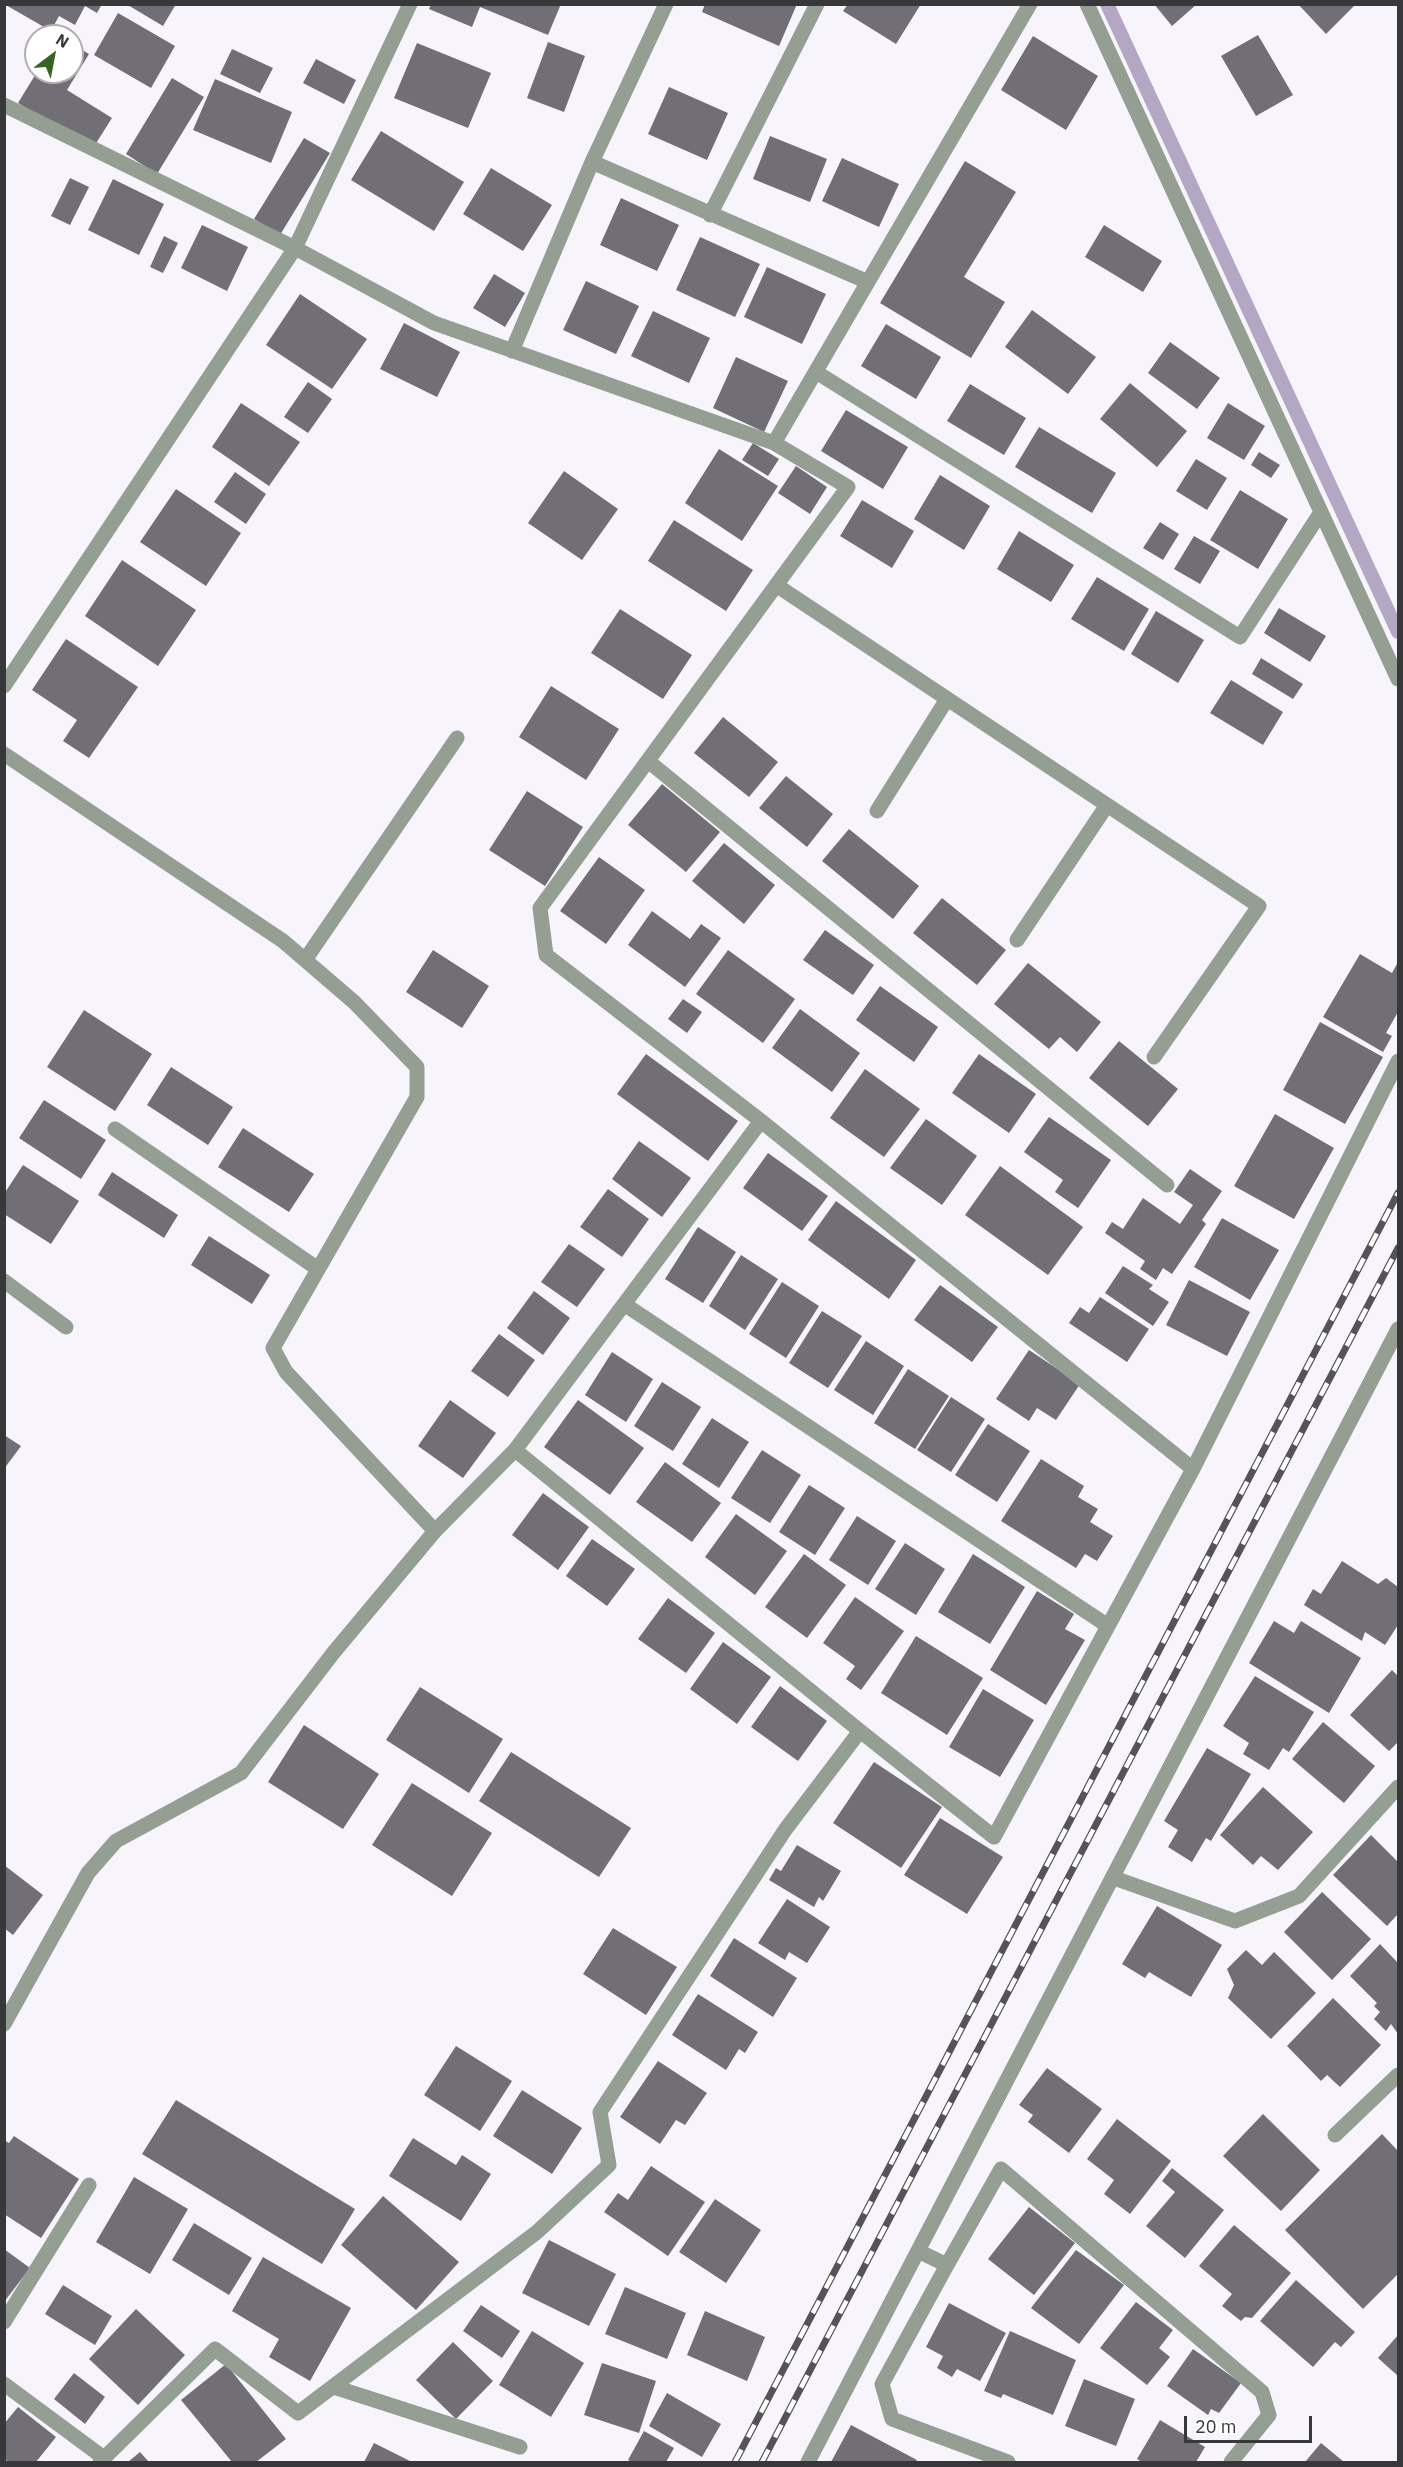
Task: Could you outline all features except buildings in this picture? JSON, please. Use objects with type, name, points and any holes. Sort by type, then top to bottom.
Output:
[{"type":"street","points":[[4,686],[295,248],[410,4]]},
{"type":"street","points":[[512,351],[592,162],[666,4]]},
{"type":"street","points":[[710,214],[817,4]]},
{"type":"street","points":[[774,443],[1030,4]]},
{"type":"street","points":[[1087,4],[1398,679]]},
{"type":"street","points":[[4,105],[295,248],[434,323],[774,443],[848,487],[540,908],[546,955],[761,1120],[1193,1469]]},
{"type":"street","points":[[592,162],[868,282]]},
{"type":"street","points":[[816,372],[1240,637],[1321,512]]},
{"type":"street","points":[[776,585],[1259,906],[1154,1057]]},
{"type":"street","points":[[877,811],[947,699]]},
{"type":"street","points":[[305,960],[457,738]]},
{"type":"street","points":[[4,754],[282,941],[354,1002],[417,1068],[417,1097],[273,1348],[286,1372],[435,1531]]},
{"type":"street","points":[[648,761],[1167,1185]]},
{"type":"street","points":[[1017,940],[1107,805]]},
{"type":"street","points":[[515,1450],[994,1837],[1193,1469],[1398,1061]]},
{"type":"street","points":[[4,2024],[88,1874],[116,1841],[241,1773],[334,1652],[435,1531],[515,1450],[761,1120]]},
{"type":"street","points":[[115,1129],[318,1269]]},
{"type":"street","points":[[4,1281],[66,1327]]},
{"type":"street","points":[[624,1304],[1108,1626]]},
{"type":"street","points":[[808,2463],[1398,1329]]},
{"type":"street","points":[[4,2384],[102,2460],[215,2349],[298,2413],[537,2232],[609,2165],[600,2112],[785,1830],[860,1731]]},
{"type":"street","points":[[1114,1878],[1235,1921],[1299,1896],[1398,1787]]},
{"type":"street","points":[[1335,2135],[1398,2075]]},
{"type":"street","points":[[1008,2463],[892,2419],[882,2384],[1001,2169],[1262,2392],[1269,2415],[1231,2463]]},
{"type":"street","points":[[4,2322],[88,2185]]},
{"type":"street","points":[[918,2251],[947,2265]]},
{"type":"street","points":[[333,2387],[520,2447]]},
{"type":"waterway","points":[[1107,4],[1398,632]]},
{"type":"railway","points":[[735,2462],[1398,1193]]},
{"type":"railway","points":[[762,2462],[1398,1248]]}]
